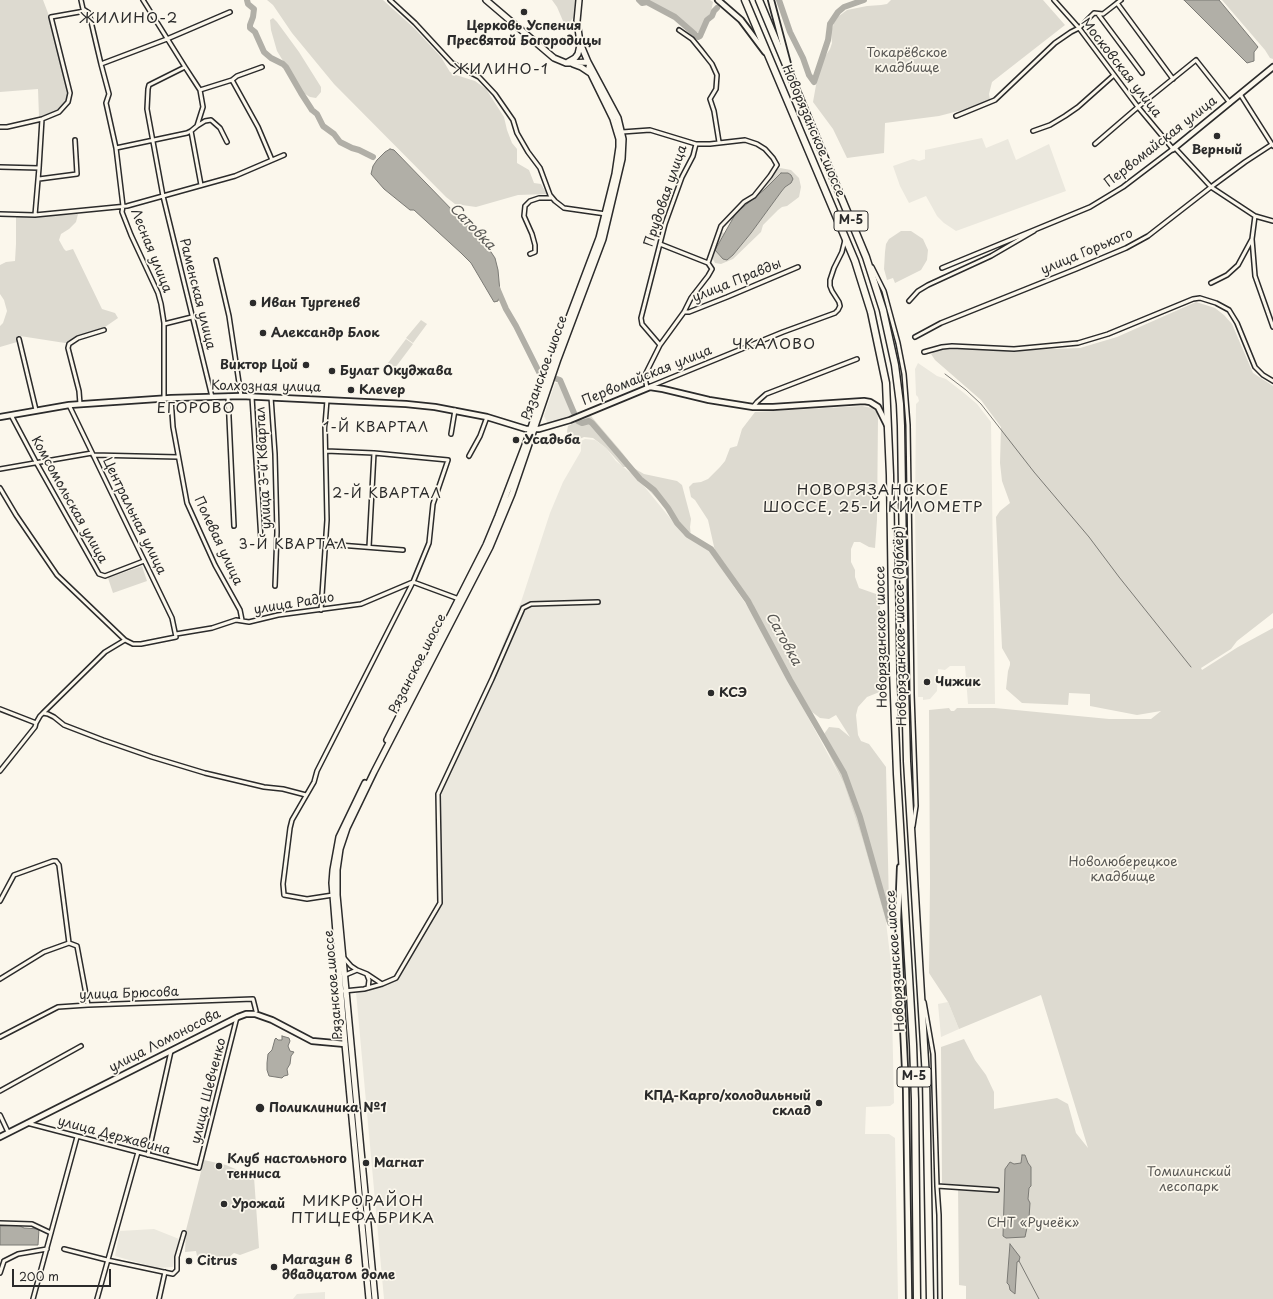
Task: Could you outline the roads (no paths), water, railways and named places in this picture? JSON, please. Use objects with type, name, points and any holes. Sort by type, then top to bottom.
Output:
[{"type":"highway","name":"Новорязанское шоссе","points":[[745,0],[855,261],[871,312],[886,383],[889,431],[893,670],[901,855],[913,1044],[916,1149],[917,1299]]},
{"type":"highway","name":"Новорязанское шоссе","points":[[759,0],[875,281],[889,331],[900,404],[907,762],[926,1078],[930,1299]]},
{"type":"main road","points":[[486,0],[546,53],[566,63],[581,67],[591,74]]},
{"type":"main road","name":"Рязанское шоссе","points":[[375,1299],[344,991],[340,980],[333,895],[333,870],[336,848],[343,826],[459,599],[495,523],[603,239],[622,159],[622,132],[618,118],[588,62],[580,42],[577,21],[579,0]]},
{"type":"main road","points":[[718,0],[741,20],[769,57]]},
{"type":"main road","points":[[771,0],[789,70]]},
{"type":"main road","points":[[566,63],[578,54],[580,42]]},
{"type":"main road","points":[[566,63],[588,62]]},
{"type":"main road","name":"Рязанское шоссе","points":[[369,1299],[345,1044],[345,974],[336,884],[338,863],[343,838],[374,772],[490,547],[512,494],[554,357],[599,238],[618,161],[619,139],[613,119],[591,74],[588,62]]},
{"type":"main road","name":"Первомайская улица","points":[[1174,148],[1273,67]]},
{"type":"main road","points":[[648,387],[662,388],[709,400],[753,407],[864,401],[874,404],[881,411],[889,431]]},
{"type":"main road","name":"Первомайская улица","points":[[532,429],[543,428],[570,420],[648,387]]},
{"type":"main road","name":"Колхозная улица","points":[[0,417],[80,404],[171,398],[241,396],[406,404],[455,410],[532,429]]},
{"type":"main road","points":[[901,855],[898,920],[906,1083],[909,1299]]},
{"type":"main road","name":"улица Ломоносова","points":[[0,1137],[25,1123],[246,1014],[255,1013],[312,1041],[345,1044]]},
{"type":"street","name":"Лесная улица","points":[[81,0],[82,6],[88,13],[109,94],[106,103],[116,148],[123,206],[122,212],[162,304],[164,324],[164,399]]},
{"type":"street","points":[[143,0],[200,90],[203,107],[196,126]]},
{"type":"street","points":[[390,0],[415,23],[452,63],[479,77],[495,94],[513,120],[517,133],[528,152],[540,168],[552,198],[564,208],[606,214]]},
{"type":"street","name":"Московская улица","points":[[1054,0],[1079,28],[1138,107],[1211,187],[1255,216],[1273,221]]},
{"type":"street","points":[[956,116],[995,100],[1055,43],[1079,28],[1094,13],[1103,14],[1121,0]]},
{"type":"street","points":[[1117,3],[1173,79]]},
{"type":"street","points":[[0,127],[6,127],[42,118],[62,109],[68,102],[70,93],[51,17],[85,11]]},
{"type":"street","points":[[101,64],[168,39],[230,12]]},
{"type":"street","points":[[1098,14],[1142,73]]},
{"type":"street","points":[[680,30],[692,39],[712,64],[717,75],[716,89],[710,98],[714,111],[719,142]]},
{"type":"street","points":[[1095,144],[1196,60],[1230,103]]},
{"type":"street","points":[[200,90],[232,80],[237,76],[262,67]]},
{"type":"street","points":[[153,141],[147,109],[149,85],[185,68]]},
{"type":"street","points":[[1033,131],[1050,125],[1065,116],[1078,107],[1114,75]]},
{"type":"street","points":[[232,80],[258,127],[272,160]]},
{"type":"street","points":[[1240,94],[1272,146]]},
{"type":"street","points":[[35,215],[39,179],[42,118]]},
{"type":"street","points":[[116,148],[187,133],[205,121],[211,120],[220,128],[227,142]]},
{"type":"street","name":"Прудовая улица","points":[[622,132],[650,130],[696,144],[693,156],[682,177],[665,224],[641,318],[642,324],[660,345]]},
{"type":"street","points":[[191,131],[201,185]]},
{"type":"street","points":[[39,179],[77,174],[75,140]]},
{"type":"street","points":[[696,144],[745,140],[756,144],[765,150],[777,166],[754,196],[744,202],[721,226],[708,263]]},
{"type":"street","name":"Раменская улица","points":[[153,141],[163,196],[212,396]]},
{"type":"street","name":"улица Горького","points":[[915,337],[941,323],[1126,248],[1148,236],[1245,162],[1272,146]]},
{"type":"street","name":"Первомайская улица","points":[[942,268],[1090,207],[1123,187],[1174,148]]},
{"type":"street","points":[[0,214],[35,215],[82,212],[123,206],[235,176],[284,155]]},
{"type":"street","points":[[0,167],[39,168]]},
{"type":"street","points":[[530,254],[535,252],[535,245],[524,216],[525,206],[530,201],[539,198],[552,198]]},
{"type":"street","points":[[1255,216],[1252,239],[1255,276],[1273,327]]},
{"type":"street","points":[[909,301],[918,291],[928,285],[995,254],[1042,226]]},
{"type":"street","name":"Первомайская улица","points":[[648,387],[783,332],[835,313],[838,310],[840,302],[832,291],[830,280],[842,252],[845,238]]},
{"type":"street","points":[[1211,283],[1227,275],[1238,264],[1252,239]]},
{"type":"street","points":[[648,387],[645,375],[660,345],[712,269],[708,263],[660,244]]},
{"type":"street","points":[[216,260],[228,316],[241,396]]},
{"type":"street","name":"улица Правды","points":[[684,312],[689,312],[721,300],[798,267]]},
{"type":"street","points":[[924,352],[936,348],[952,346],[1014,349],[1078,343],[1108,334],[1193,299],[1200,298],[1216,303],[1229,310],[1237,323],[1255,367],[1263,375],[1273,381]]},
{"type":"street","points":[[164,324],[192,317]]},
{"type":"street","points":[[80,404],[79,391],[68,348],[70,344],[78,338],[104,330]]},
{"type":"street","points":[[19,339],[36,410]]},
{"type":"street","points":[[753,407],[766,394],[857,359]]},
{"type":"street","points":[[228,396],[234,526]]},
{"type":"street","points":[[252,397],[261,540]]},
{"type":"street","name":"улица 3-й Квартал","points":[[271,397],[275,454],[277,532],[275,586]]},
{"type":"street","name":"Полевая улица","points":[[171,398],[173,427],[187,503],[215,565],[240,610],[242,620]]},
{"type":"street","points":[[321,610],[327,520],[325,425],[327,400]]},
{"type":"street","name":"Центральная улица","points":[[69,405],[172,618],[176,635]]},
{"type":"street","points":[[451,434],[455,410]]},
{"type":"street","name":"Комсомольская улица","points":[[11,415],[100,574],[105,576],[144,561]]},
{"type":"street","points":[[469,456],[480,436],[487,417]]},
{"type":"street","points":[[326,451],[374,453],[448,460],[432,504],[429,543],[413,582],[317,771],[314,782],[292,820],[283,884],[284,895],[307,899],[333,895]]},
{"type":"street","points":[[369,547],[374,453]]},
{"type":"street","points":[[0,469],[93,454],[178,457]]},
{"type":"street","points":[[0,488],[16,515],[58,575],[125,640],[105,652],[40,716],[36,725],[0,771]]},
{"type":"street","points":[[326,544],[403,550]]},
{"type":"street","points":[[413,582],[459,599]]},
{"type":"street","name":"улица Радио","points":[[125,640],[133,644],[141,644],[212,628],[236,620],[249,622],[278,615],[361,604],[413,582]]},
{"type":"street","points":[[344,991],[368,988],[396,978],[440,903],[438,794],[492,679],[523,608],[531,604],[598,602]]},
{"type":"street","points":[[0,708],[36,725]]},
{"type":"street","points":[[43,713],[54,717],[64,724],[96,737],[167,762],[219,776],[306,794]]},
{"type":"street","points":[[0,901],[14,875],[56,861],[59,865],[68,943]]},
{"type":"street","points":[[0,979],[44,952],[68,943],[77,946],[88,1005]]},
{"type":"street","points":[[344,957],[351,966],[382,984]]},
{"type":"street","points":[[340,980],[345,974],[357,970]]},
{"type":"street","points":[[367,974],[370,980],[368,988]]},
{"type":"street","points":[[921,983],[933,1054],[940,1299]]},
{"type":"street","name":"улица Брюсова","points":[[0,1037],[58,1007],[253,999],[255,1013]]},
{"type":"street","name":"улица Шевченко","points":[[197,1169],[200,1167],[238,1017]]},
{"type":"street","points":[[0,1091],[81,1046]]},
{"type":"street","points":[[148,1155],[171,1051]]},
{"type":"street","points":[[0,1115],[8,1132]]},
{"type":"street","name":"улица Державина","points":[[25,1123],[197,1169]]},
{"type":"street","points":[[33,1299],[77,1137]]},
{"type":"street","points":[[97,1299],[138,1152]]},
{"type":"street","points":[[936,1186],[997,1190]]},
{"type":"street","points":[[0,1223],[32,1224],[51,1233]]},
{"type":"street","points":[[64,1249],[173,1274],[177,1270],[177,1257],[184,1233]]},
{"type":"street","points":[[0,1273],[4,1261],[18,1254],[47,1249]]},
{"type":"street","points":[[0,1258],[4,1261]]},
{"type":"street","points":[[158,1299],[165,1272]]},
{"type":"waterway","name":"Сатовка","points":[[247,0],[248,4],[254,9],[250,28],[255,32],[264,52],[286,67],[312,110],[317,114],[323,126],[334,134],[340,142],[373,157]]},
{"type":"waterway","points":[[639,0],[642,3],[647,2],[675,17],[698,37],[700,36],[707,20],[712,16],[717,8]]},
{"type":"waterway","points":[[779,0],[790,32],[803,58],[809,75],[814,82],[828,40],[830,24],[838,12],[844,7],[864,0]]},
{"type":"waterway","name":"Сатовка","points":[[497,288],[506,309],[542,375]]},
{"type":"waterway","points":[[945,374],[981,404],[1034,472],[1089,537],[1191,667]]},
{"type":"waterway","name":"Сатовка","points":[[557,379],[560,380],[574,413]]},
{"type":"waterway","name":"Сатовка","points":[[578,421],[582,423],[589,421],[592,423],[640,479],[654,490],[677,523],[688,535],[711,549],[748,601],[790,680],[844,773],[860,817],[890,923]]},
{"type":"waterway","points":[[1019,1261],[1039,1299]]},
{"type":"place","name":"Церковь Успения Пресвятой Богородицы","points":[[524,12]]},
{"type":"place","name":"Верный","points":[[1217,136]]},
{"type":"place","name":"Иван Тургенев","points":[[253,303]]},
{"type":"place","name":"Александр Блок","points":[[263,333]]},
{"type":"place","name":"Виктор Цой","points":[[306,365]]},
{"type":"place","name":"Булат Окуджава","points":[[332,371]]},
{"type":"place","name":"Клеvер","points":[[351,390]]},
{"type":"place","name":"Усадьба","points":[[516,440]]},
{"type":"place","name":"Чижик","points":[[927,682]]},
{"type":"place","name":"КСЭ","points":[[711,693]]},
{"type":"place","name":"КПД-Карго/холодильный склад","points":[[819,1103]]},
{"type":"place","name":"Поликлиника №1","points":[[260,1108]]},
{"type":"place","name":"Магнат","points":[[366,1163]]},
{"type":"place","name":"Клуб настольного тенниса","points":[[219,1166]]},
{"type":"place","name":"Урожай","points":[[224,1204]]},
{"type":"place","name":"Citrus","points":[[189,1261]]},
{"type":"place","name":"Магазин в двадцатом доме","points":[[274,1267]]},
{"type":"district","name":"ЖИЛИНО-2","points":[[129,19]]},
{"type":"district","name":"ЖИЛИНО-1","points":[[501,70]]},
{"type":"district","name":"ЧКАЛОВО","points":[[774,345]]},
{"type":"district","name":"ЕГОРОВО","points":[[196,409]]},
{"type":"district","name":"1-Й КВАРТАЛ","points":[[376,428]]},
{"type":"district","name":"2-Й КВАРТАЛ","points":[[387,494]]},
{"type":"district","name":"НОВОРЯЗАНСКОЕ ШОССЕ, 25-Й КИЛОМЕТР","points":[[873,500]]},
{"type":"district","name":"3-Й КВАРТАЛ","points":[[293,545]]},
{"type":"district","name":"МИКРОРАЙОН ПТИЦЕФАБРИКА","points":[[363,1210]]},
{"type":"park label","name":"Токарёвское кладбище","points":[[907,60]]},
{"type":"park label","name":"Новолюберецкое кладбище","points":[[1123,870]]},
{"type":"park label","name":"Томилинский лесопарк","points":[[1189,1180]]},
{"type":"park label","name":"СНТ «Ручеёк»","points":[[1033,1223]]}]
